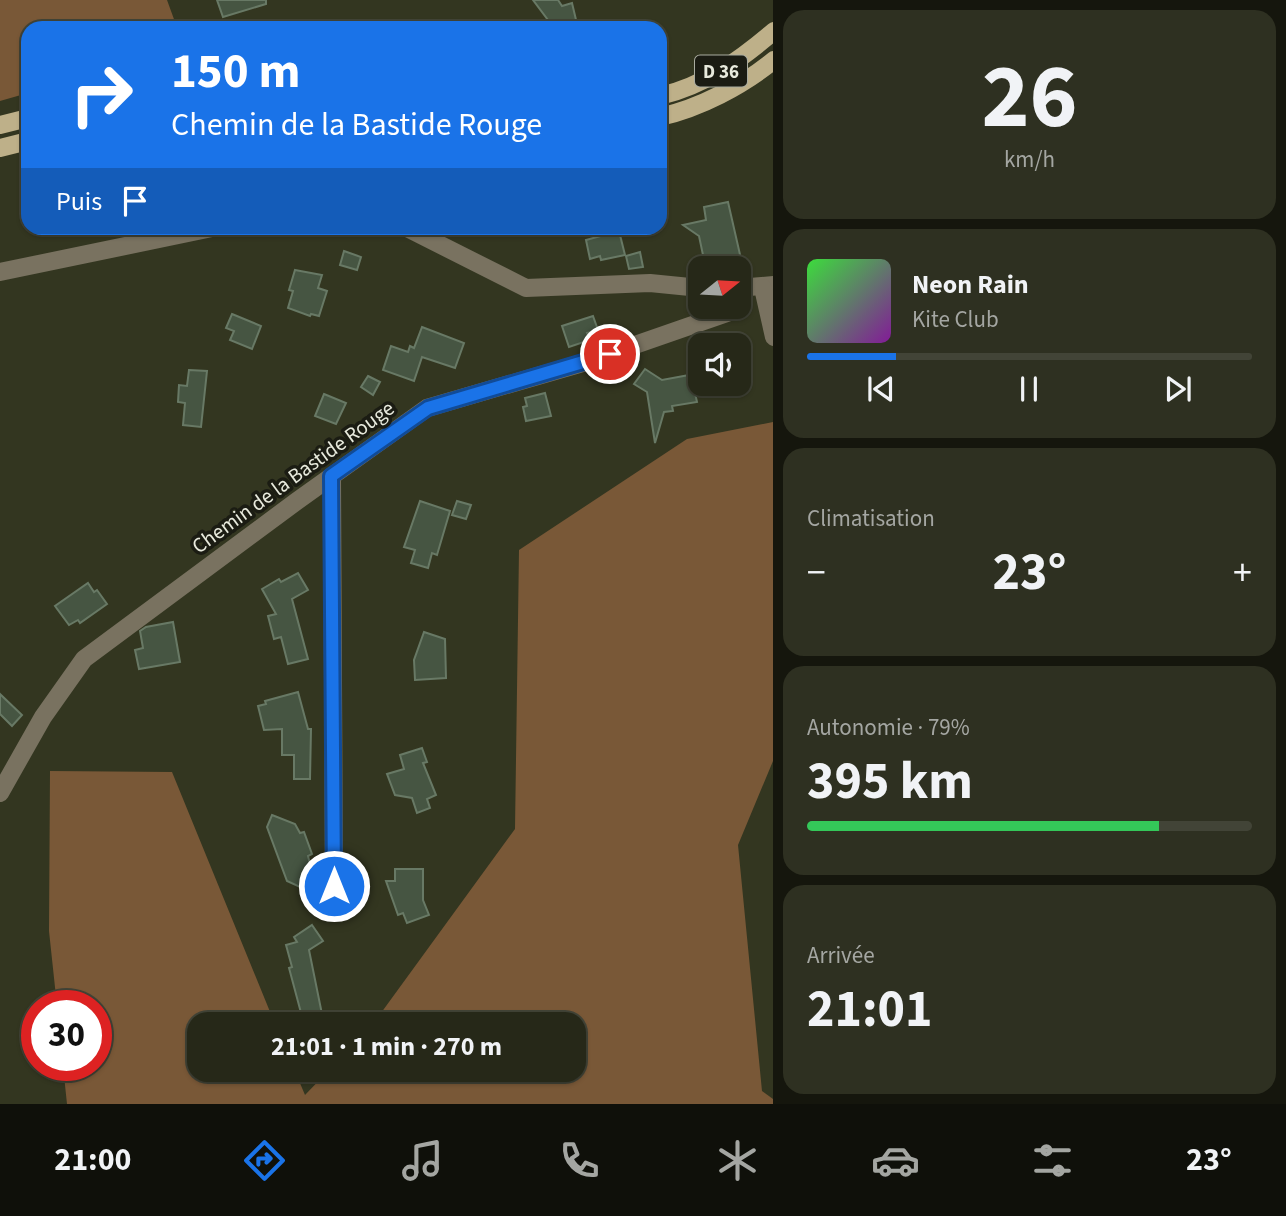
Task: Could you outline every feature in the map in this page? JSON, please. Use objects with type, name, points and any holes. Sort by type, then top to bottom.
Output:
[{"type":"main road","name":"D 36","points":[[667,93],[710,78],[750,51],[773,31]]},
{"type":"main road","name":"D 36","points":[[667,115],[728,90],[773,60]]},
{"type":"main road","points":[[0,125],[21,120]]},
{"type":"main road","points":[[0,148],[21,143]]},
{"type":"street","points":[[0,272],[178,235]]},
{"type":"street","points":[[421,235],[526,288],[650,283],[688,287]]},
{"type":"street","points":[[765,287],[773,337]]},
{"type":"street","name":"Chemin de la Bastide Rouge","points":[[0,793],[43,717],[84,659],[331,476],[428,408],[586,362],[710,319]]},
{"type":"street","points":[[331,476],[334,886]]},
{"type":"shaded area","points":[[0,0],[167,0],[175,21],[21,21],[21,95],[0,101]]},
{"type":"shaded area","points":[[773,422],[773,761],[738,845],[762,1091],[773,1099],[773,1104],[67,1104],[65,1081],[112,1081],[112,990],[55,990],[49,931],[50,771],[172,772],[270,1012],[187,1012],[187,1082],[300,1082],[305,1095],[318,1082],[586,1082],[586,1012],[382,1012],[515,829],[519,550],[687,439]]},
{"type":"building","points":[[217,0],[266,0],[266,4],[223,17]]},
{"type":"building","points":[[533,0],[558,0],[562,6],[572,3],[576,21],[549,21]]},
{"type":"building","points":[[728,202],[740,256],[703,255],[699,236],[683,225],[706,220],[704,207]]},
{"type":"building","points":[[604,235],[620,235],[625,255],[601,260],[600,256],[590,259],[586,240]]},
{"type":"building","points":[[344,251],[361,257],[357,270],[340,265]]},
{"type":"building","points":[[640,252],[643,267],[629,269],[626,256]]},
{"type":"building","points":[[295,270],[322,275],[318,288],[327,291],[319,316],[310,316],[288,308],[293,291],[289,290]]},
{"type":"building","points":[[232,314],[261,326],[252,349],[230,340],[234,331],[226,328]]},
{"type":"building","points":[[593,316],[598,330],[587,333],[590,340],[569,347],[562,326]]},
{"type":"building","points":[[422,327],[464,343],[455,368],[422,357],[414,381],[383,370],[391,346],[408,352],[410,346],[414,348]]},
{"type":"building","points":[[645,369],[662,380],[688,375],[688,396],[696,396],[697,402],[672,406],[673,411],[664,412],[655,443],[647,392],[634,384]]},
{"type":"building","points":[[189,370],[207,371],[201,427],[183,425],[185,403],[178,402],[179,385],[187,386]]},
{"type":"building","points":[[368,376],[380,382],[373,395],[361,387]]},
{"type":"building","points":[[545,393],[551,416],[526,421],[523,407],[527,406],[525,398]]},
{"type":"building","points":[[324,394],[346,403],[336,424],[315,416]]},
{"type":"building","points":[[420,501],[450,511],[437,555],[432,553],[428,568],[411,563],[415,550],[404,547]]},
{"type":"building","points":[[457,501],[471,505],[466,519],[452,515]]},
{"type":"building","points":[[298,573],[308,590],[292,599],[308,659],[288,664],[281,637],[274,639],[268,616],[276,614],[262,589],[279,579],[281,582]]},
{"type":"building","points":[[88,583],[107,604],[80,623],[78,620],[69,625],[55,606]]},
{"type":"building","points":[[173,622],[180,662],[139,669],[135,650],[143,648],[140,631],[146,627]]},
{"type":"building","points":[[424,632],[445,639],[446,678],[415,680],[414,660]]},
{"type":"building","points":[[298,692],[308,729],[311,729],[310,779],[294,779],[294,755],[282,755],[282,729],[264,730],[258,706],[266,704],[265,701]]},
{"type":"building","points":[[0,694],[22,715],[12,726],[0,714]]},
{"type":"building","points":[[422,748],[427,762],[423,763],[436,795],[427,799],[430,808],[417,813],[412,798],[395,795],[387,774],[404,769],[400,755]]},
{"type":"building","points":[[272,815],[295,824],[300,833],[304,832],[312,854],[308,856],[310,864],[300,887],[287,881],[267,827]]},
{"type":"building","points":[[395,869],[423,869],[423,900],[429,915],[407,923],[403,913],[398,915],[386,881],[395,881]]},
{"type":"building","points":[[312,925],[323,941],[309,950],[322,1012],[301,1012],[286,945],[297,942],[294,937]]},
{"type":"route","points":[[334,886],[331,476],[428,408],[610,354]]}]
